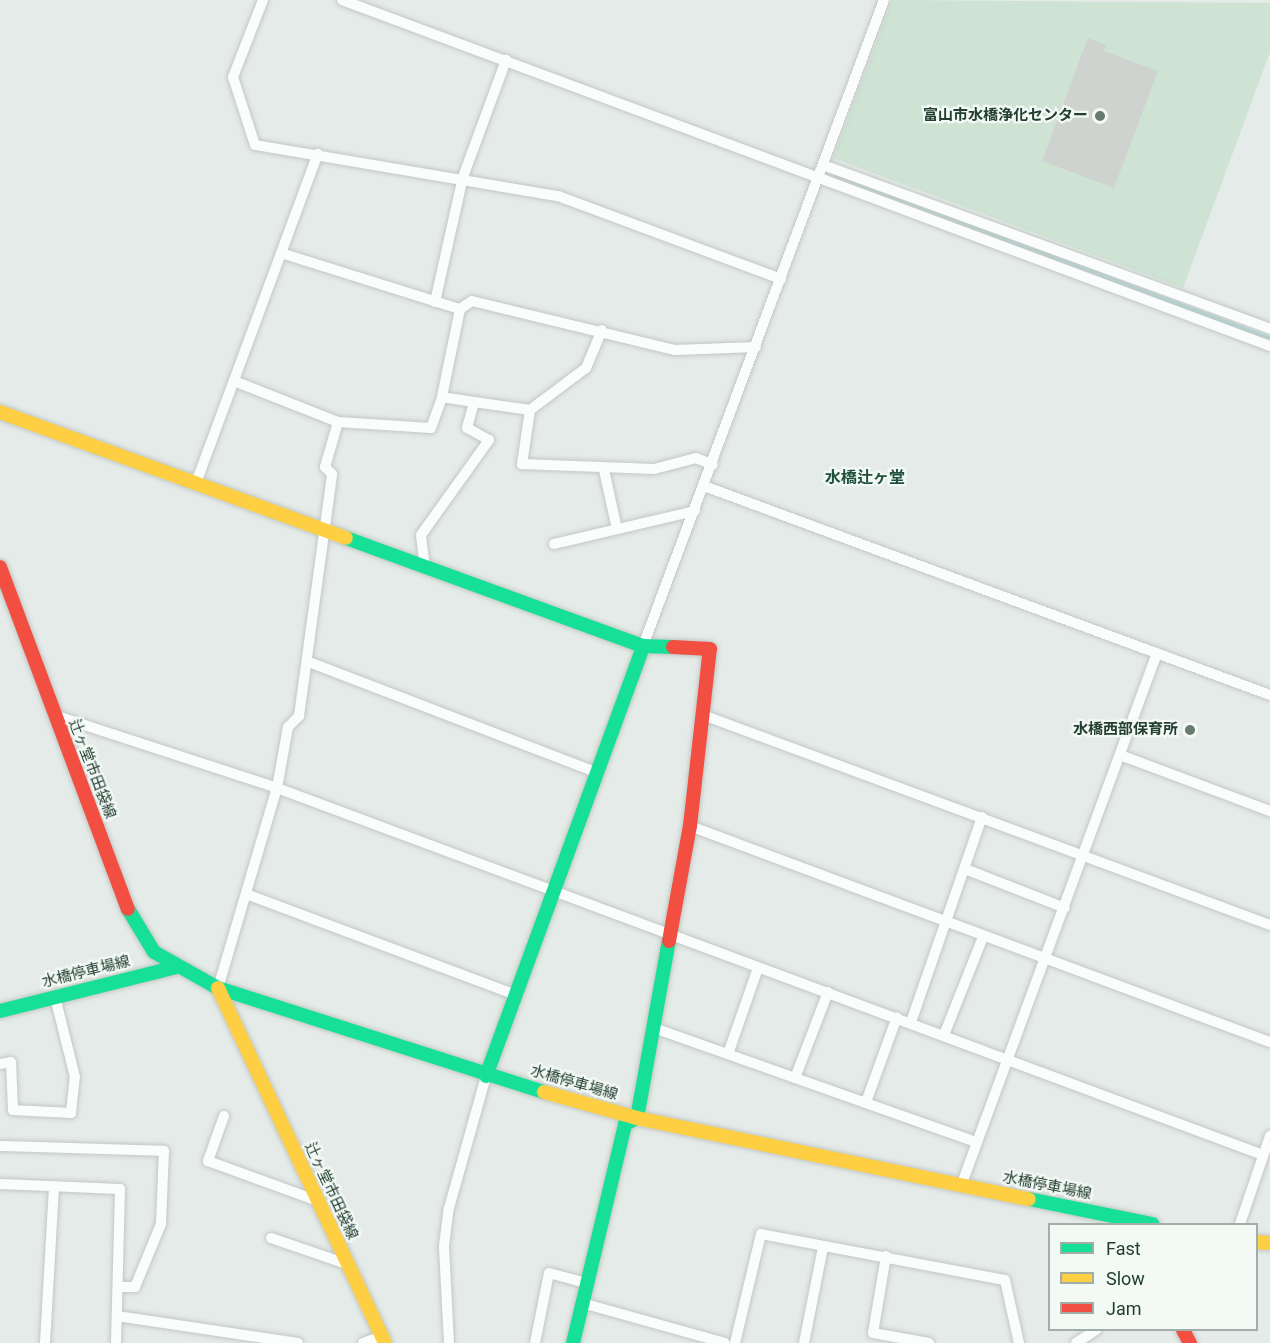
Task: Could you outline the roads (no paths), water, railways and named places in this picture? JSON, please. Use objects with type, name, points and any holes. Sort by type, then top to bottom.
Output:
[{"type":"main road","points":[[0,412],[643,646],[710,649],[690,826],[638,1118],[625,1124],[573,1343]]},
{"type":"main road","name":"辻ヶ堂市田袋線","points":[[0,568],[127,908],[154,952],[176,967]]},
{"type":"main road","points":[[486,1076],[643,646]]},
{"type":"main road","name":"水橋停車場線","points":[[0,1011],[176,967],[218,987],[486,1076],[638,1118],[1147,1223]]},
{"type":"main road","name":"辻ヶ堂市田袋線","points":[[218,987],[384,1340]]},
{"type":"street","points":[[263,0],[233,77],[255,146],[463,177],[558,196],[781,279]]},
{"type":"street","points":[[342,0],[1270,346]]},
{"type":"street","points":[[643,646],[884,0]]},
{"type":"street","points":[[435,302],[463,177],[506,60]]},
{"type":"street","points":[[196,483],[318,154]]},
{"type":"street","points":[[823,165],[1270,329]]},
{"type":"street","points":[[281,253],[460,309]]},
{"type":"street","points":[[234,381],[338,422],[431,428],[442,397],[460,309],[472,301],[602,330],[675,350],[756,348]]},
{"type":"street","points":[[602,330],[586,368],[530,410],[522,464],[604,470],[654,470],[696,458],[712,465]]},
{"type":"street","points":[[442,397],[530,410]]},
{"type":"street","points":[[425,568],[421,536],[489,440],[467,428],[474,402]]},
{"type":"street","points":[[218,987],[277,788],[288,727],[299,716],[309,662],[332,474],[326,467],[338,422]]},
{"type":"street","points":[[604,470],[617,529]]},
{"type":"street","points":[[704,486],[1270,695]]},
{"type":"street","points":[[554,544],[694,511]]},
{"type":"street","points":[[961,1186],[1157,653]]},
{"type":"street","points":[[309,662],[598,773]]},
{"type":"street","points":[[54,715],[277,788],[553,894],[911,1022],[1263,1155]]},
{"type":"street","points":[[703,715],[1085,854],[1270,925]]},
{"type":"street","points":[[1120,754],[1270,811]]},
{"type":"street","points":[[911,1022],[947,924],[982,817]]},
{"type":"street","points":[[690,826],[982,938],[1270,1042]]},
{"type":"street","points":[[965,869],[1065,908]]},
{"type":"street","points":[[246,894],[516,995]]},
{"type":"street","points":[[944,1035],[982,938]]},
{"type":"street","points":[[728,1054],[758,968]]},
{"type":"street","points":[[795,1078],[828,992]]},
{"type":"street","points":[[0,1064],[11,1062],[13,1110],[71,1113],[75,1077],[55,997]]},
{"type":"street","points":[[866,1102],[897,1017]]},
{"type":"street","points":[[654,1028],[976,1142]]},
{"type":"street","points":[[449,1343],[444,1246],[449,1208],[486,1076]]},
{"type":"street","points":[[224,1116],[207,1161],[318,1201]]},
{"type":"street","points":[[1240,1223],[1270,1136]]},
{"type":"street","points":[[0,1146],[164,1151],[161,1224],[135,1287],[118,1287]]},
{"type":"street","points":[[0,1184],[120,1189],[116,1343]]},
{"type":"street","points":[[45,1343],[54,1186]]},
{"type":"street","points":[[735,1343],[761,1234],[1005,1280],[1019,1343]]},
{"type":"street","points":[[271,1238],[347,1264]]},
{"type":"street","points":[[804,1343],[823,1247]]},
{"type":"street","points":[[886,1256],[873,1333],[929,1343]]},
{"type":"street","points":[[535,1343],[549,1273],[587,1283]]},
{"type":"street","points":[[582,1303],[725,1343]]},
{"type":"street","points":[[117,1316],[298,1343]]},
{"type":"street","points":[[1076,1343],[1093,1331]]},
{"type":"street","points":[[363,1343],[384,1340]]},
{"type":"waterway","points":[[836,176],[1270,338]]},
{"type":"place","name":"富山市水橋浄化センター","points":[[1100,116]]},
{"type":"place","name":"水橋西部保育所","points":[[1190,730]]},
{"type":"district","name":"水橋辻ヶ堂","points":[[865,478]]}]
